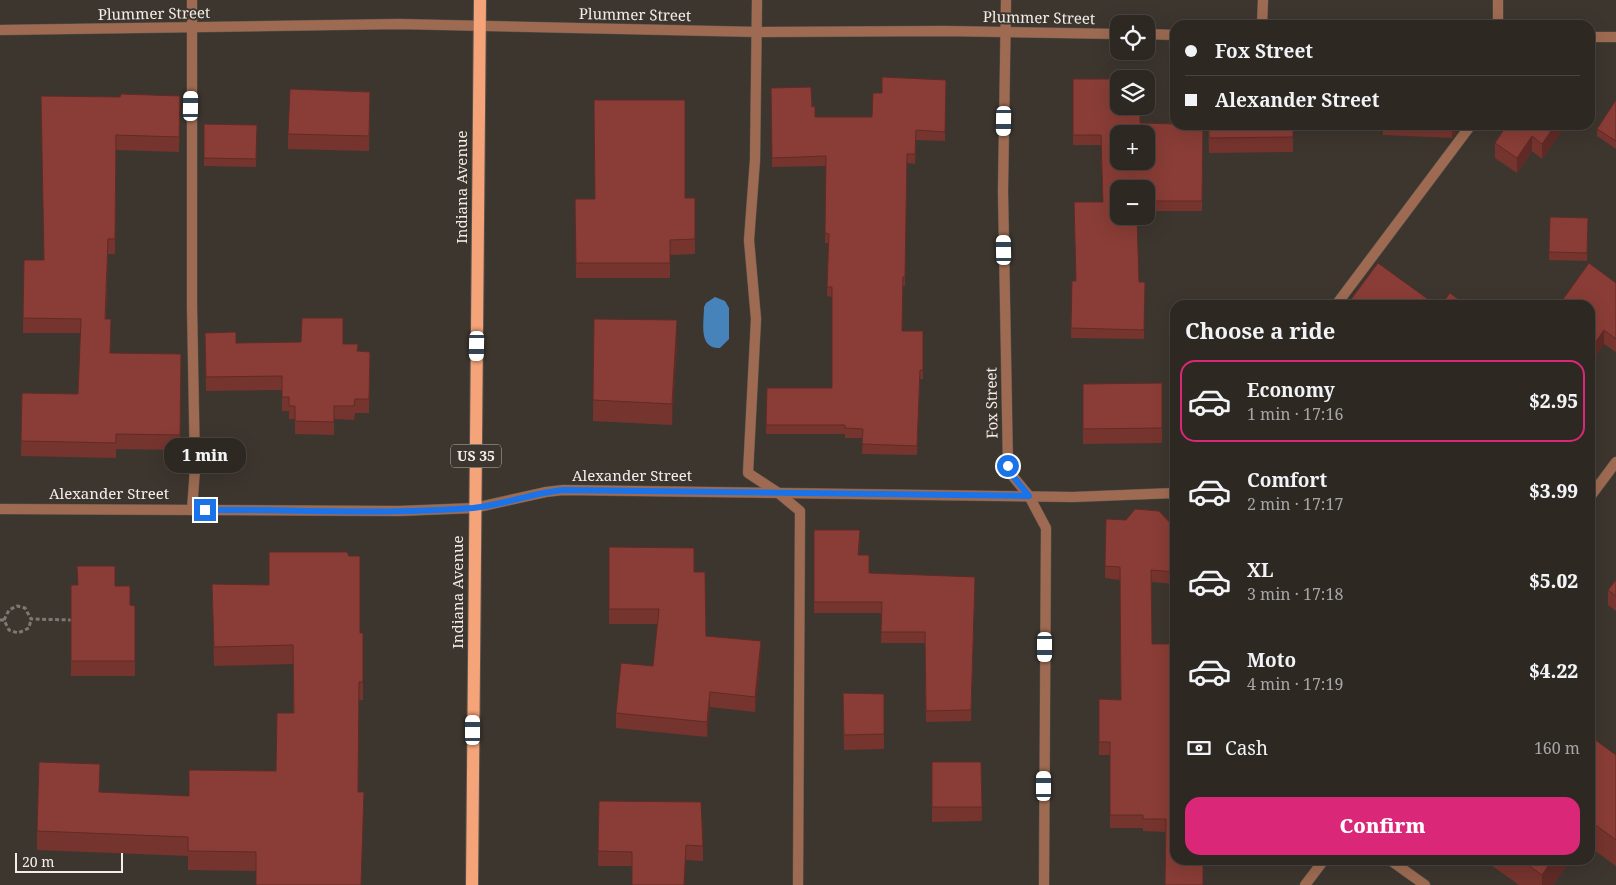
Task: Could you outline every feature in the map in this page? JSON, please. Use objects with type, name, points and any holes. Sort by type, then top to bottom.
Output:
[{"type":"main road","name":"Indiana Avenue","points":[[472,885],[480,0]]},
{"type":"street","points":[[192,0],[192,296],[195,469],[192,510]]},
{"type":"street","points":[[757,0],[756,160],[749,240],[756,340],[748,473],[777,492],[800,511],[798,885]]},
{"type":"street","name":"Fox Street","points":[[1006,0],[1004,191],[1008,466],[1011,474],[1029,496],[1046,528],[1044,885]]},
{"type":"street","points":[[1262,20],[1263,0]]},
{"type":"street","points":[[1498,0],[1498,20]]},
{"type":"street","name":"Plummer Street","points":[[0,30],[191,29],[392,24],[758,32],[1110,34]]},
{"type":"street","points":[[1155,34],[1170,35]]},
{"type":"street","points":[[1595,37],[1616,37]]},
{"type":"street","points":[[1340,300],[1467,130]]},
{"type":"street","points":[[1595,490],[1616,462]]},
{"type":"street","name":"Alexander Street","points":[[0,509],[399,510],[474,508],[563,490],[1073,497],[1170,493]]},
{"type":"street","points":[[1305,885],[1320,865]]},
{"type":"street","points":[[1397,865],[1425,885]]},
{"type":"path","points":[[17,606],[25,608],[31,619],[28,628],[18,633],[9,630],[2,620],[9,610],[17,606]]},
{"type":"path","points":[[31,619],[71,620]]},
{"type":"water","points":[[715,297],[725,301],[729,308],[729,339],[720,348],[708,344],[705,340],[703,327],[704,307],[706,303]]},
{"type":"building","points":[[882,77],[946,80],[945,132],[916,130],[915,154],[907,154],[902,331],[923,331],[923,370],[920,370],[917,446],[862,444],[863,429],[845,428],[845,425],[766,425],[767,388],[832,388],[832,287],[827,287],[829,234],[825,233],[826,156],[772,158],[771,88],[811,87],[812,107],[815,106],[815,117],[872,117],[873,93],[882,93]]},
{"type":"building","points":[[1073,79],[1110,79],[1110,115],[1140,115],[1140,123],[1170,124],[1170,130],[1203,130],[1202,201],[1155,201],[1155,180],[1110,180],[1110,225],[1137,225],[1139,282],[1145,282],[1144,330],[1071,328],[1072,281],[1076,281],[1074,202],[1103,202],[1101,135],[1073,135]]},
{"type":"building","points":[[290,89],[370,92],[369,136],[288,134]]},
{"type":"building","points":[[121,94],[180,96],[179,137],[116,135],[115,239],[108,239],[105,319],[111,319],[110,353],[181,354],[180,435],[116,434],[116,443],[21,441],[22,393],[78,394],[81,319],[23,318],[24,260],[44,260],[41,96],[120,97]]},
{"type":"building","points":[[594,100],[685,100],[685,198],[695,198],[695,239],[670,240],[670,263],[576,263],[575,199],[595,199]]},
{"type":"building","points":[[1616,100],[1616,141],[1597,129]]},
{"type":"building","points":[[204,124],[257,125],[256,159],[204,158]]},
{"type":"building","points":[[1209,130],[1293,130],[1293,137],[1209,138]]},
{"type":"building","points":[[1504,130],[1552,130],[1542,144],[1532,136],[1517,158],[1495,143]]},
{"type":"building","points":[[1550,217],[1588,218],[1587,253],[1549,252]]},
{"type":"building","points":[[1378,263],[1429,300],[1350,300]]},
{"type":"building","points":[[1589,263],[1616,283],[1616,339],[1604,330],[1595,343],[1595,300],[1563,300]]},
{"type":"building","points":[[1450,293],[1459,300],[1445,300]]},
{"type":"building","points":[[302,318],[343,318],[343,344],[358,344],[357,351],[370,352],[369,399],[355,399],[354,406],[334,406],[334,422],[295,421],[295,406],[289,406],[289,397],[282,397],[282,376],[206,377],[205,333],[236,332],[236,343],[301,342]]},
{"type":"building","points":[[594,319],[677,320],[672,404],[593,400]]},
{"type":"building","points":[[1162,383],[1162,428],[1083,429],[1083,384]]},
{"type":"building","points":[[1135,509],[1159,511],[1170,523],[1170,572],[1151,570],[1152,644],[1170,644],[1170,865],[1203,865],[1203,885],[1165,885],[1166,819],[1143,819],[1143,815],[1110,815],[1110,742],[1099,742],[1099,699],[1121,700],[1120,567],[1105,566],[1106,519],[1126,520]]},
{"type":"building","points":[[814,530],[860,530],[858,555],[869,555],[869,573],[975,577],[971,710],[926,711],[925,632],[881,632],[882,602],[814,602]]},
{"type":"building","points":[[609,547],[694,548],[694,572],[705,572],[706,636],[761,641],[755,697],[710,692],[707,722],[616,713],[621,663],[653,666],[659,609],[609,609]]},
{"type":"building","points":[[269,552],[347,552],[349,556],[360,556],[360,633],[363,633],[363,682],[359,682],[358,792],[364,792],[361,885],[256,885],[256,852],[188,851],[188,837],[37,831],[39,762],[100,764],[99,792],[189,796],[189,770],[276,771],[277,713],[294,713],[293,645],[214,647],[212,584],[269,585]]},
{"type":"building","points":[[77,566],[115,566],[115,586],[130,586],[130,605],[135,606],[135,661],[71,661],[71,585],[78,585]]},
{"type":"building","points":[[1616,580],[1616,596],[1608,590]]},
{"type":"building","points":[[843,693],[884,694],[884,734],[844,735]]},
{"type":"building","points":[[1595,740],[1616,755],[1616,840],[1595,825]]},
{"type":"building","points":[[932,762],[981,762],[982,807],[932,807]]},
{"type":"building","points":[[599,801],[701,802],[703,846],[686,845],[684,885],[632,885],[632,852],[598,851]]},
{"type":"building","points":[[1528,865],[1549,865],[1542,875]]},
{"type":"route","points":[[205,510],[474,508],[563,490],[1029,496],[1011,474],[1008,466]]}]
